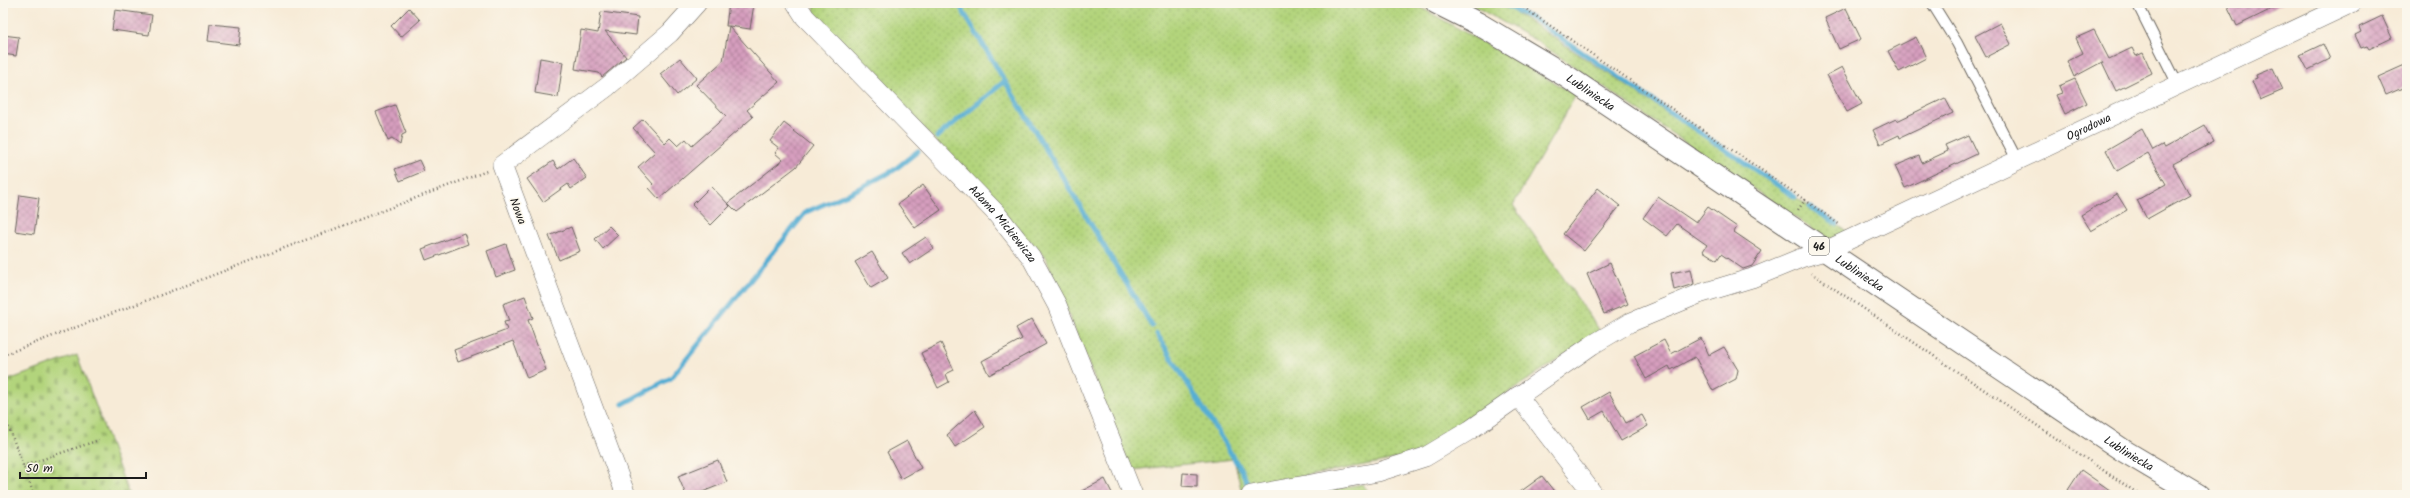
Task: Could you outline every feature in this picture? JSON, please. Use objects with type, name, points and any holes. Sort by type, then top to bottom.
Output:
[{"type":"main road","name":"Lubliniecka","points":[[1437,3],[1477,23],[1566,76],[2124,451],[2198,495]]},
{"type":"street","points":[[502,165],[607,88],[670,33],[697,3]]},
{"type":"street","name":"Adama Mickiewicza","points":[[796,3],[805,17],[996,212],[1031,257],[1049,287],[1066,326],[1133,495]]},
{"type":"street","name":"Ogrodowa","points":[[1252,495],[1349,478],[1409,463],[1442,449],[1592,345],[1629,323],[1670,305],[1752,278],[1793,260],[1825,250],[2352,3]]},
{"type":"street","name":"Nowa","points":[[502,165],[626,495]]},
{"type":"street","points":[[1518,396],[1594,495]]},
{"type":"lane","points":[[1932,3],[1957,43],[2017,160]]},
{"type":"lane","points":[[2137,3],[2178,84]]},
{"type":"path","points":[[1517,3],[1836,221],[1852,237]]},
{"type":"path","points":[[3,355],[502,165]]},
{"type":"path","points":[[1794,215],[1805,200]]},
{"type":"path","points":[[1793,260],[1949,368],[2140,495]]},
{"type":"path","points":[[3,412],[34,495]]},
{"type":"path","points":[[23,466],[99,440]]},
{"type":"green space","points":[[815,3],[1413,3],[1576,95],[1513,205],[1600,331],[1416,455],[1241,489],[1234,459],[1131,470],[1046,258],[814,12]]},
{"type":"green space","points":[[1469,3],[1501,3],[1848,232],[1834,238],[1824,237],[1535,40]]},
{"type":"green space","points":[[77,355],[129,495],[3,495],[3,382]]},
{"type":"green space","points":[[1362,484],[1371,495],[1302,495]]},
{"type":"building","points":[[729,3],[754,4],[750,29],[726,26]]},
{"type":"building","points":[[2226,3],[2284,3],[2237,26]]},
{"type":"building","points":[[409,8],[420,20],[401,37],[391,26]]},
{"type":"building","points":[[1846,8],[1861,39],[1839,49],[1825,18]]},
{"type":"building","points":[[115,10],[152,15],[149,35],[112,30]]},
{"type":"building","points":[[601,12],[638,17],[636,35],[605,31],[626,57],[602,77],[599,73],[575,69],[581,30],[598,33]]},
{"type":"building","points":[[2382,16],[2392,38],[2369,49],[2367,46],[2361,48],[2355,35],[2361,32],[2359,27]]},
{"type":"building","points":[[2000,23],[2011,44],[1986,57],[1975,36]]},
{"type":"building","points":[[210,24],[241,27],[239,45],[208,41]]},
{"type":"building","points":[[729,26],[779,82],[747,110],[753,117],[659,199],[649,188],[653,184],[638,167],[655,152],[633,128],[643,119],[665,143],[670,138],[678,146],[686,139],[692,146],[726,116],[696,85],[723,61]]},
{"type":"building","points":[[2094,30],[2109,59],[2132,48],[2136,56],[2143,53],[2152,73],[2116,91],[2102,62],[2074,77],[2067,61],[2083,53],[2076,38]]},
{"type":"building","points":[[3,35],[19,37],[16,56],[3,54]]},
{"type":"building","points":[[1916,37],[1926,58],[1899,72],[1888,51]]},
{"type":"building","points":[[2323,44],[2330,59],[2308,70],[2300,55]]},
{"type":"building","points":[[540,58],[563,62],[558,97],[535,93]]},
{"type":"building","points":[[680,58],[697,78],[677,95],[660,74]]},
{"type":"building","points":[[2407,64],[2407,86],[2386,95],[2378,77]]},
{"type":"building","points":[[1842,67],[1862,104],[1847,112],[1827,75]]},
{"type":"building","points":[[2273,68],[2283,90],[2260,100],[2252,81],[2257,79],[2256,75]]},
{"type":"building","points":[[2075,79],[2087,103],[2065,114],[2056,95],[2062,93],[2059,86]]},
{"type":"building","points":[[1945,98],[1953,113],[1900,138],[1899,135],[1880,144],[1873,130],[1896,119],[1897,121]]},
{"type":"building","points":[[395,105],[406,133],[402,135],[400,145],[392,139],[388,141],[376,112]]},
{"type":"building","points":[[784,123],[813,146],[796,167],[737,212],[728,203],[783,160],[775,153],[779,148],[770,141]]},
{"type":"building","points":[[2205,125],[2214,142],[2173,164],[2190,195],[2147,219],[2137,200],[2166,184],[2148,153],[2117,171],[2106,150],[2142,129],[2153,150],[2162,145],[2164,148]]},
{"type":"building","points":[[1968,135],[1977,154],[1905,188],[1895,166],[1919,156],[1922,163],[1948,151],[1945,145]]},
{"type":"building","points":[[573,158],[587,178],[571,189],[568,184],[543,202],[527,179],[553,161],[558,169]]},
{"type":"building","points":[[419,160],[424,171],[400,181],[395,169]]},
{"type":"building","points":[[923,185],[941,210],[915,228],[898,204]]},
{"type":"building","points":[[711,186],[730,206],[711,225],[692,205]]},
{"type":"building","points":[[1598,188],[1620,206],[1584,251],[1563,234]]},
{"type":"building","points":[[2117,194],[2127,210],[2091,231],[2081,215]]},
{"type":"building","points":[[20,195],[39,198],[34,234],[15,231]]},
{"type":"building","points":[[1658,197],[1696,223],[1708,207],[1737,227],[1734,232],[1762,251],[1752,266],[1743,269],[1721,254],[1717,260],[1703,251],[1707,245],[1677,224],[1667,236],[1643,218]]},
{"type":"building","points":[[609,226],[618,235],[603,249],[595,239]]},
{"type":"building","points":[[571,227],[580,251],[559,260],[549,236]]},
{"type":"building","points":[[464,233],[468,244],[426,260],[422,249]]},
{"type":"building","points":[[926,237],[934,248],[910,264],[902,253]]},
{"type":"building","points":[[506,244],[515,270],[496,277],[487,251]]},
{"type":"building","points":[[872,252],[888,278],[871,288],[855,262]]},
{"type":"building","points":[[1610,263],[1628,304],[1604,314],[1587,274]]},
{"type":"building","points":[[1691,269],[1694,284],[1674,290],[1671,273]]},
{"type":"building","points":[[525,296],[533,318],[528,320],[546,370],[527,378],[513,341],[458,362],[454,350],[507,330],[504,322],[509,321],[503,304]]},
{"type":"building","points":[[1032,319],[1046,344],[989,375],[982,361],[1022,339],[1016,328]]},
{"type":"building","points":[[1701,338],[1709,355],[1724,347],[1738,370],[1736,379],[1713,391],[1695,357],[1671,370],[1669,366],[1646,379],[1634,356],[1664,340],[1671,354]]},
{"type":"building","points":[[941,343],[954,370],[946,374],[949,382],[938,388],[921,353]]},
{"type":"building","points":[[1609,392],[1626,423],[1642,415],[1648,426],[1621,441],[1604,411],[1590,419],[1583,407]]},
{"type":"building","points":[[975,410],[985,427],[955,447],[947,435]]},
{"type":"building","points":[[907,441],[921,468],[901,479],[887,452]]},
{"type":"building","points":[[718,460],[727,482],[695,495],[686,495],[678,476]]},
{"type":"building","points":[[2081,470],[2117,495],[2076,495],[2068,490]]},
{"type":"building","points":[[1183,473],[1197,474],[1197,487],[1182,486]]},
{"type":"building","points":[[1542,476],[1557,495],[1516,495]]},
{"type":"building","points":[[1105,479],[1113,495],[1074,495]]},
{"type":"waterway","points":[[958,3],[1152,326]]},
{"type":"waterway","points":[[1502,3],[1533,19],[1795,197]]},
{"type":"waterway","points":[[937,137],[1005,81]]},
{"type":"waterway","points":[[623,404],[671,378],[806,212],[850,193],[894,170],[918,151]]},
{"type":"waterway","points":[[1810,207],[1837,224]]},
{"type":"waterway","points":[[1157,334],[1243,473],[1248,485]]}]
